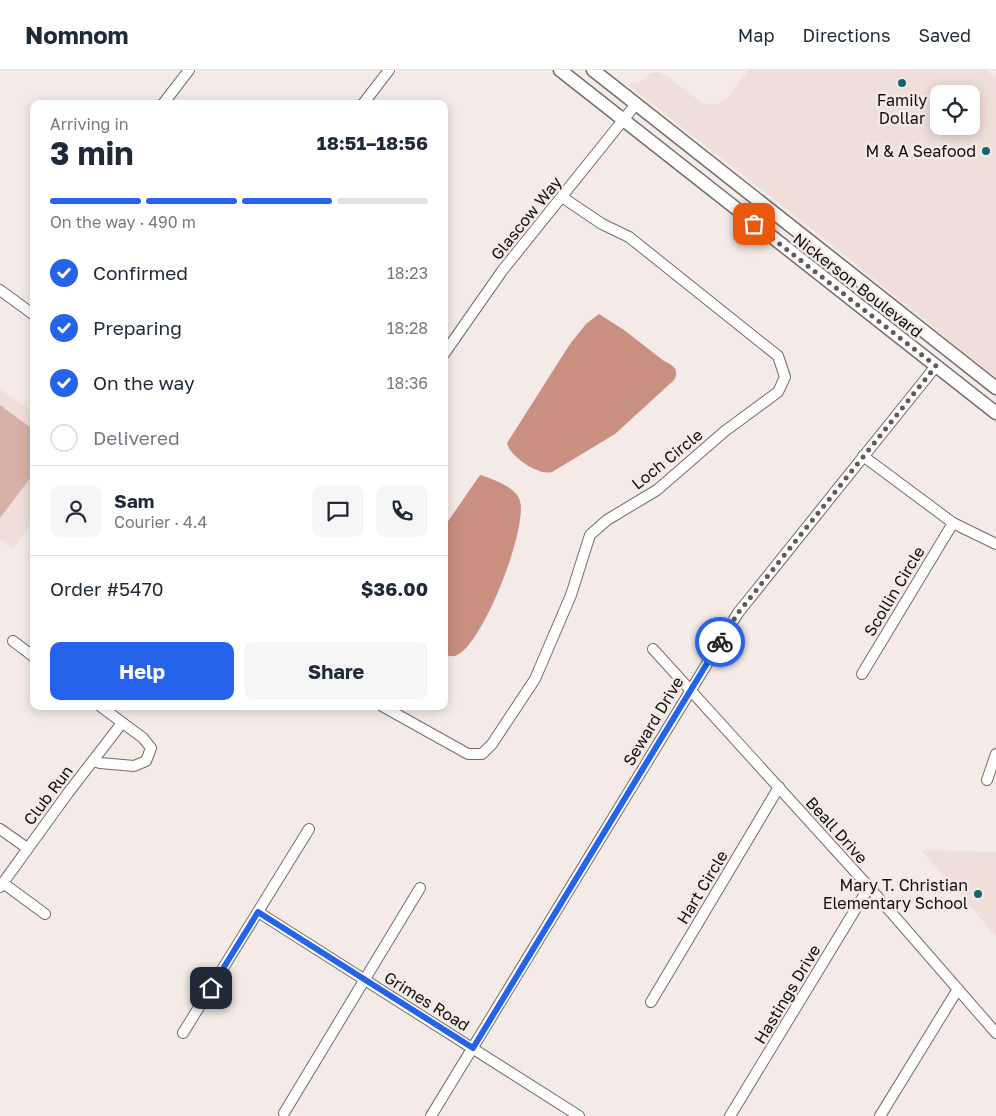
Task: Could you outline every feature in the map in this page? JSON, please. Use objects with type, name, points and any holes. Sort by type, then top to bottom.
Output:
[{"type":"street","points":[[165,100],[189,70]]},
{"type":"street","points":[[365,100],[389,70]]},
{"type":"street","name":"Nickerson Boulevard","points":[[560,70],[996,413]]},
{"type":"street","name":"Nickerson Boulevard","points":[[593,70],[996,388]]},
{"type":"street","name":"Glascow Way","points":[[448,348],[502,270],[636,104]]},
{"type":"street","name":"Loch Circle","points":[[389,710],[468,754],[482,754],[492,744],[535,679],[571,595],[590,535],[607,520],[657,490],[725,431],[778,392],[785,377],[778,356],[629,237],[602,224],[562,196]]},
{"type":"street","points":[[0,290],[30,311]]},
{"type":"street","name":"Seward Drive","points":[[431,1116],[738,613],[936,366]]},
{"type":"street","points":[[863,456],[953,524],[996,544]]},
{"type":"street","name":"Scollin Circle","points":[[862,674],[953,524]]},
{"type":"street","points":[[13,641],[30,654]]},
{"type":"street","name":"Beall Drive","points":[[654,649],[869,887],[996,1033]]},
{"type":"street","points":[[93,761],[134,766],[146,761],[151,748],[143,738],[105,710]]},
{"type":"street","name":"Club Run","points":[[1,885],[26,848],[122,723]]},
{"type":"street","points":[[987,780],[996,754]]},
{"type":"street","name":"Hart Circle","points":[[651,1002],[779,787]]},
{"type":"street","points":[[0,829],[26,848]]},
{"type":"street","points":[[183,1033],[309,829]]},
{"type":"street","points":[[1,885],[45,914]]},
{"type":"street","name":"Hastings Drive","points":[[730,1116],[869,887]]},
{"type":"street","points":[[284,1113],[420,888]]},
{"type":"street","name":"Grimes Road","points":[[258,912],[580,1116]]},
{"type":"street","points":[[880,1116],[958,989]]},
{"type":"shaded area","points":[[749,70],[986,70],[996,78],[996,378],[816,232],[628,85],[640,82],[649,74],[657,72],[666,75],[702,103],[713,105],[722,102]]},
{"type":"shaded area","points":[[599,314],[673,366],[676,376],[674,380],[615,434],[552,472],[540,471],[526,464],[513,454],[507,443],[570,344],[586,324]]},
{"type":"shaded area","points":[[0,389],[30,410],[30,525],[13,549],[0,539]]},
{"type":"shaded area","points":[[0,405],[30,427],[30,478],[0,518]]},
{"type":"shaded area","points":[[480,475],[503,484],[518,496],[520,501],[521,515],[517,535],[501,586],[478,632],[466,648],[455,656],[448,656],[448,521]]},
{"type":"shaded area","name":"Mary T. Christian Elementary School","points":[[921,850],[996,852],[996,936]]},
{"type":"way so far","points":[[720,642],[738,613],[936,366],[754,224]]},
{"type":"place","name":"Family Dollar","points":[[902,83]]},
{"type":"place","name":"M & A Seafood","points":[[986,151]]},
{"type":"place","name":"Mary T. Christian Elementary School","points":[[978,894]]},
{"type":"route","points":[[211,988],[258,912],[473,1048],[720,642]]}]
